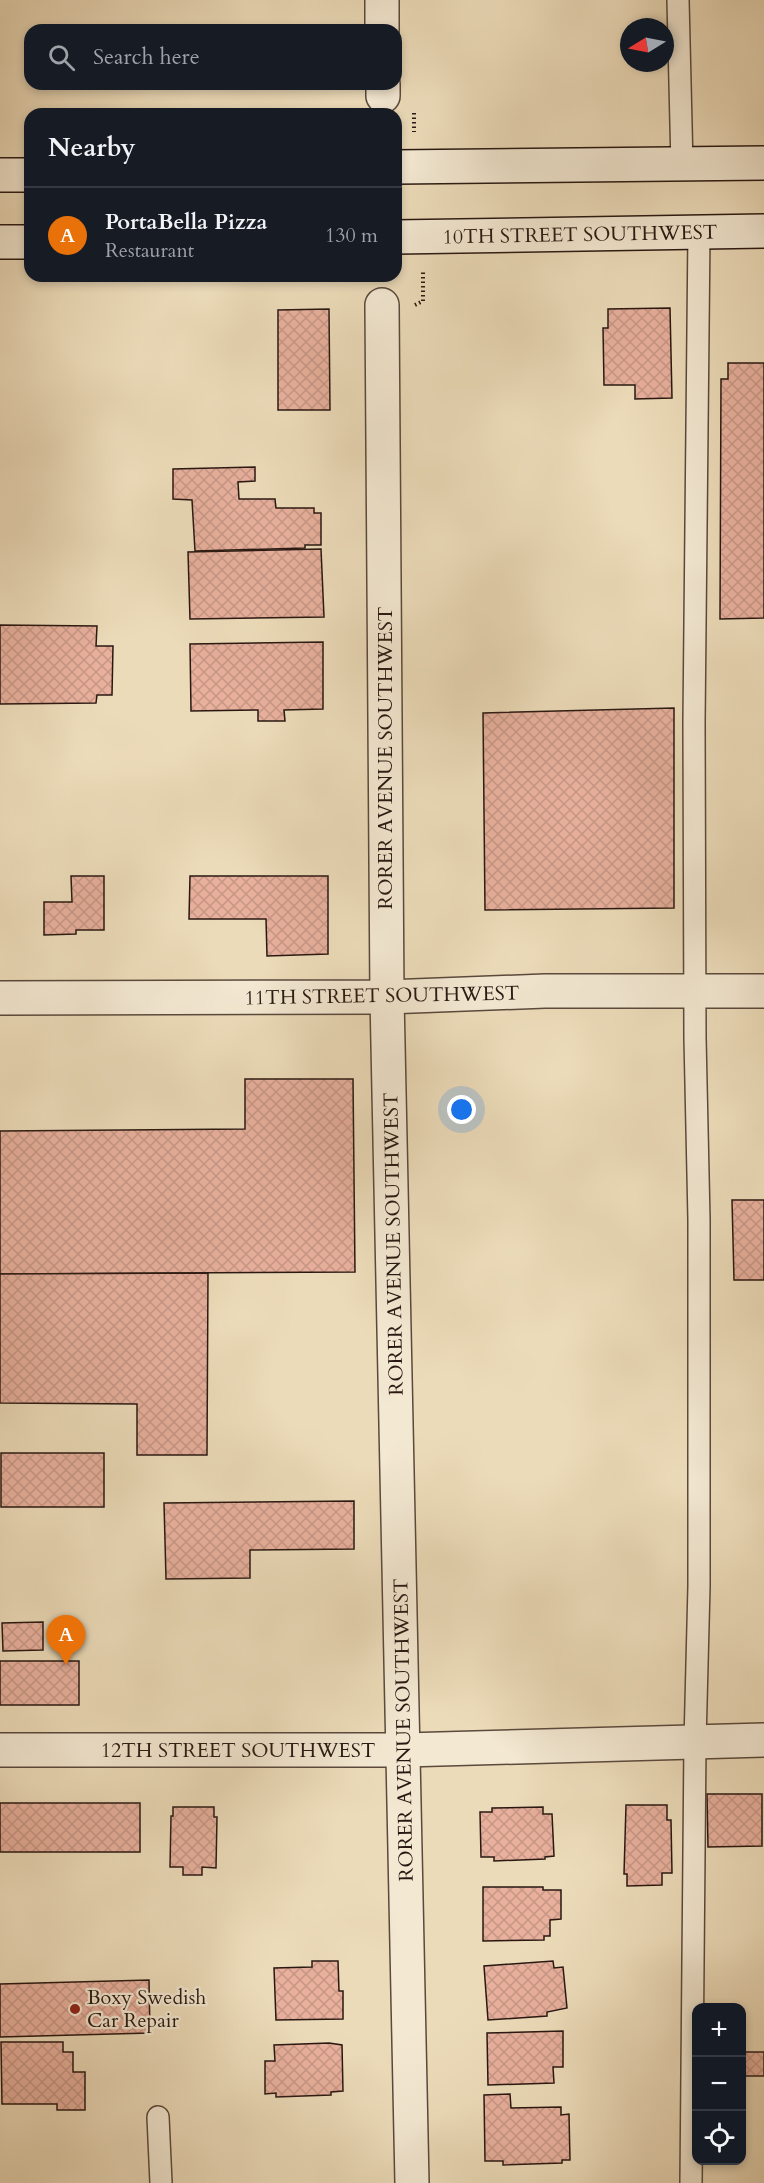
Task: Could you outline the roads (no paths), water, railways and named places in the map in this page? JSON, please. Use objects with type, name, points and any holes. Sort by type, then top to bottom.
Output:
[{"type":"street","points":[[382,0],[382,24]]},
{"type":"street","points":[[402,167],[764,163]]},
{"type":"street","points":[[0,175],[24,175]]},
{"type":"street","name":"10TH STREET SOUTHWEST","points":[[402,237],[764,231]]},
{"type":"street","points":[[0,242],[24,242]]},
{"type":"street","name":"RORER AVENUE SOUTHWEST","points":[[382,304],[387,997],[405,1750],[405,1941],[412,2183]]},
{"type":"street","name":"11TH STREET SOUTHWEST","points":[[0,998],[387,997],[545,992],[764,991]]},
{"type":"street","name":"12TH STREET SOUTHWEST","points":[[0,1750],[405,1750],[764,1740]]},
{"type":"lane","points":[[678,0],[682,165]]},
{"type":"lane","points":[[691,2183],[695,1742],[699,1586],[694,722],[699,232]]},
{"type":"lane","points":[[158,2117],[161,2183]]},
{"type":"place","name":"PortaBella Pizza","points":[[66,1665]]},
{"type":"place","name":"Boxy Swedish Car Repair","points":[[75,2009]]}]
